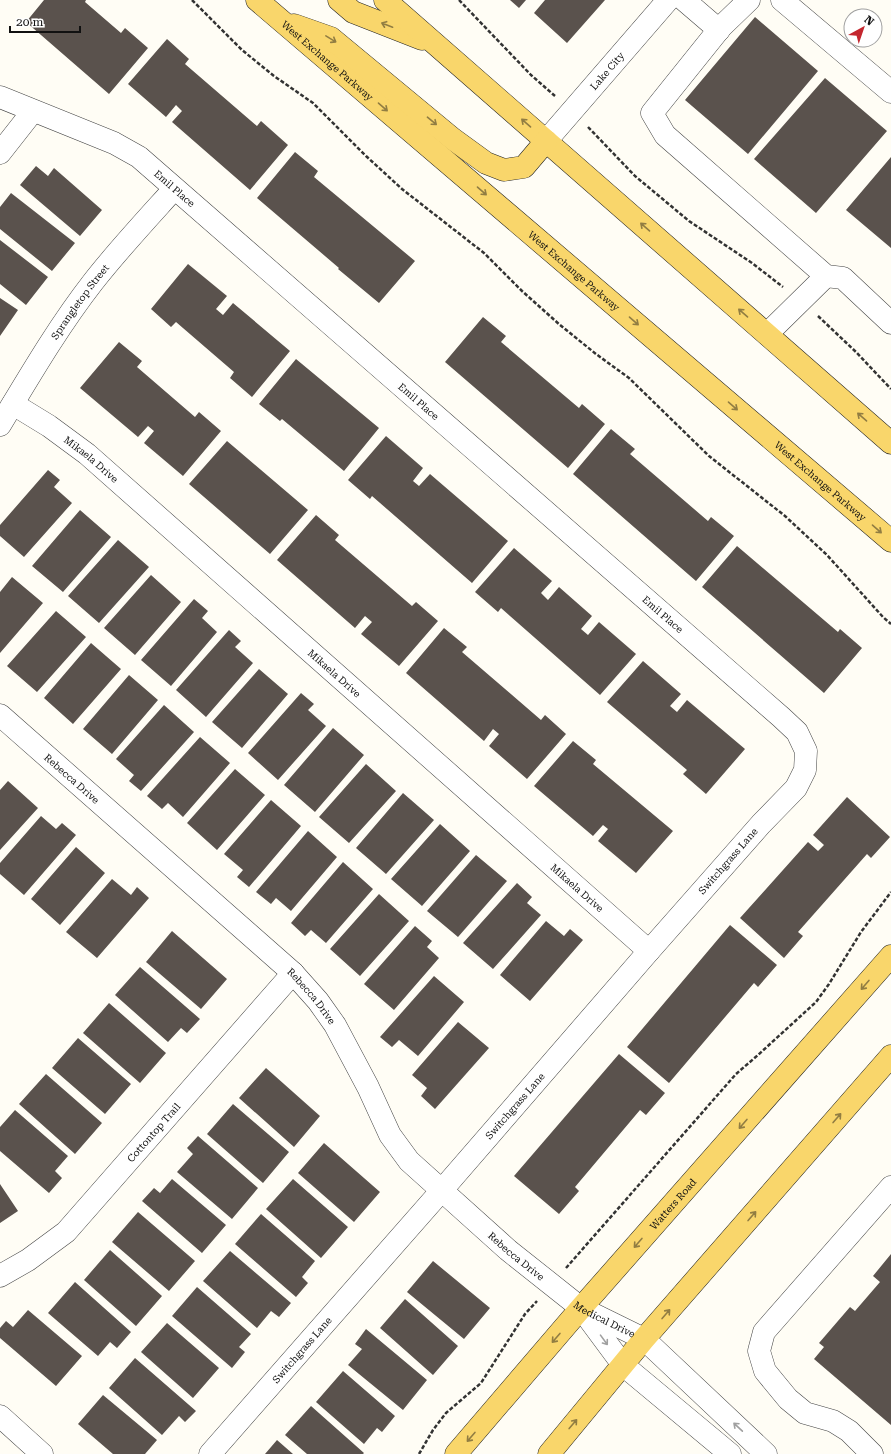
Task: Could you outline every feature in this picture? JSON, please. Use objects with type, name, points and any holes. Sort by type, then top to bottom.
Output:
[{"type":"main road","name":"West Exchange Parkway","points":[[257,0],[891,541]]},
{"type":"main road","points":[[339,0],[353,12],[437,44]]},
{"type":"main road","points":[[385,0],[891,443]]},
{"type":"main road","points":[[282,21],[331,38],[453,139],[486,163],[504,170],[524,167],[546,141]]},
{"type":"main road","name":"Watters Road","points":[[456,1454],[581,1308],[891,956]]},
{"type":"main road","points":[[548,1454],[644,1339],[888,1067]]},
{"type":"street","name":"Lake City","points":[[546,141],[668,0]]},
{"type":"street","points":[[684,0],[719,30]]},
{"type":"street","points":[[749,0],[719,30],[652,113],[665,135],[826,276],[843,278],[891,323]]},
{"type":"street","points":[[782,0],[891,92]]},
{"type":"street","name":"Emil Place","points":[[0,97],[114,143],[139,157],[781,717],[797,732],[806,751]]},
{"type":"street","points":[[0,152],[33,111]]},
{"type":"street","name":"Sprangletop Street","points":[[0,425],[47,347],[93,283],[174,188]]},
{"type":"street","points":[[767,334],[826,276]]},
{"type":"street","name":"Mikaela Drive","points":[[13,404],[49,426],[87,454],[649,951]]},
{"type":"street","name":"Rebecca Drive","points":[[0,715],[293,973],[318,1001],[335,1025],[368,1087],[390,1135],[409,1161],[508,1250],[581,1308]]},
{"type":"street","name":"Switchgrass Lane","points":[[210,1454],[649,951],[761,824],[796,788],[805,770],[806,751]]},
{"type":"street","name":"Cottontop Trail","points":[[0,1276],[28,1260],[66,1232],[293,973]]},
{"type":"street","points":[[872,1454],[849,1431],[833,1421],[806,1413],[788,1399],[765,1371],[759,1351],[764,1332],[891,1187]]},
{"type":"street","name":"Medical Drive","points":[[581,1308],[644,1339],[766,1454]]},
{"type":"street","name":"Medical Drive","points":[[581,1308],[623,1365],[730,1454]]},
{"type":"street","points":[[0,1416],[42,1454]]},
{"type":"path","points":[[192,0],[242,50],[274,76],[313,103],[366,156],[402,189],[484,253],[560,325],[629,378],[709,456],[785,516],[827,555],[891,624]]},
{"type":"path","points":[[459,0],[531,75],[572,111],[635,176],[689,221],[752,263],[801,300],[856,352],[891,389]]},
{"type":"path","points":[[419,1454],[433,1430],[446,1413],[481,1383],[525,1314],[736,1074],[816,1002],[830,984],[861,932],[891,892]]},
{"type":"building","points":[[44,0],[86,0],[85,2],[121,33],[125,28],[148,48],[109,94],[26,22]]},
{"type":"building","points":[[510,0],[526,0],[519,8]]},
{"type":"building","points":[[545,0],[605,0],[567,43],[534,13]]},
{"type":"building","points":[[755,17],[818,71],[748,154],[685,100]]},
{"type":"building","points":[[167,39],[189,59],[185,64],[257,126],[261,121],[288,145],[250,190],[172,122],[182,111],[176,105],[166,117],[128,84]]},
{"type":"building","points":[[825,78],[887,131],[816,213],[754,159]]},
{"type":"building","points":[[295,152],[318,171],[314,177],[415,261],[379,303],[257,198]]},
{"type":"building","points":[[891,157],[891,248],[846,210]]},
{"type":"building","points":[[36,166],[48,176],[54,168],[102,210],[80,236],[20,185]]},
{"type":"building","points":[[11,193],[75,243],[52,271],[0,229],[0,207]]},
{"type":"building","points":[[0,240],[48,277],[26,305],[0,284]]},
{"type":"building","points":[[188,264],[227,296],[216,309],[223,315],[233,303],[290,351],[252,397],[230,378],[234,372],[176,322],[171,327],[151,309]]},
{"type":"building","points":[[0,298],[18,310],[0,336]]},
{"type":"building","points":[[483,317],[506,336],[501,342],[579,408],[582,404],[605,424],[568,468],[445,362]]},
{"type":"building","points":[[119,342],[142,361],[137,367],[195,417],[199,412],[221,431],[183,476],[144,443],[154,431],[148,426],[138,437],[80,388]]},
{"type":"building","points":[[296,359],[379,428],[344,471],[282,419],[280,421],[259,404]]},
{"type":"building","points":[[611,429],[635,449],[630,454],[708,521],[711,517],[734,536],[696,581],[573,474]]},
{"type":"building","points":[[386,436],[423,468],[413,481],[419,486],[430,474],[508,541],[472,583],[372,496],[370,499],[348,480]]},
{"type":"building","points":[[227,441],[308,510],[270,554],[189,484]]},
{"type":"building","points":[[48,470],[60,480],[54,487],[72,503],[24,557],[0,536],[0,525]]},
{"type":"building","points":[[80,510],[111,537],[63,592],[32,566]]},
{"type":"building","points":[[316,515],[339,535],[335,540],[412,606],[416,602],[438,621],[399,666],[361,634],[372,622],[365,616],[355,628],[277,560]]},
{"type":"building","points":[[118,540],[149,567],[99,623],[68,596]]},
{"type":"building","points":[[737,546],[838,632],[840,629],[862,648],[824,693],[702,587]]},
{"type":"building","points":[[514,548],[552,581],[541,593],[548,600],[559,587],[592,616],[581,629],[588,635],[599,622],[636,654],[600,695],[501,608],[498,612],[475,592]]},
{"type":"building","points":[[151,575],[181,602],[135,655],[104,628]]},
{"type":"building","points":[[12,577],[43,603],[0,653],[0,592]]},
{"type":"building","points":[[194,599],[208,611],[202,618],[217,632],[171,686],[141,660]]},
{"type":"building","points":[[56,611],[86,637],[37,692],[7,666]]},
{"type":"building","points":[[444,628],[467,647],[462,652],[541,720],[545,715],[566,734],[527,779],[489,746],[499,734],[493,729],[484,741],[406,673]]},
{"type":"building","points":[[229,630],[241,641],[235,647],[253,663],[206,717],[176,690]]},
{"type":"building","points":[[91,643],[121,669],[73,724],[44,698]]},
{"type":"building","points":[[643,661],[681,694],[670,706],[677,712],[687,700],[745,749],[706,794],[683,774],[687,770],[607,702]]},
{"type":"building","points":[[259,669],[288,694],[242,748],[212,722]]},
{"type":"building","points":[[129,675],[158,700],[112,754],[83,729]]},
{"type":"building","points":[[301,693],[314,704],[308,710],[326,726],[278,780],[248,753]]},
{"type":"building","points":[[164,705],[194,732],[141,791],[129,781],[134,775],[116,759]]},
{"type":"building","points":[[333,728],[364,755],[315,812],[284,785]]},
{"type":"building","points":[[200,737],[230,763],[183,817],[168,803],[162,809],[147,796]]},
{"type":"building","points":[[573,741],[596,760],[593,764],[673,831],[636,873],[598,841],[608,829],[603,825],[593,836],[534,786]]},
{"type":"building","points":[[366,764],[396,791],[349,843],[319,817]]},
{"type":"building","points":[[235,769],[265,795],[217,850],[187,823]]},
{"type":"building","points":[[8,781],[38,808],[0,850],[0,790]]},
{"type":"building","points":[[403,793],[434,820],[386,874],[356,848]]},
{"type":"building","points":[[847,797],[890,837],[871,858],[867,854],[798,932],[803,936],[784,958],[740,918],[808,842],[818,851],[824,845],[813,835]]},
{"type":"building","points":[[271,800],[301,826],[249,887],[237,877],[243,870],[224,854]]},
{"type":"building","points":[[41,816],[56,829],[62,823],[76,835],[24,895],[0,874],[0,863]]},
{"type":"building","points":[[440,824],[470,851],[422,906],[391,879]]},
{"type":"building","points":[[308,831],[337,857],[291,911],[276,898],[271,904],[256,892]]},
{"type":"building","points":[[76,847],[105,873],[60,925],[31,899]]},
{"type":"building","points":[[476,855],[507,881],[458,937],[427,911]]},
{"type":"building","points":[[343,862],[373,889],[326,943],[311,930],[305,936],[291,923]]},
{"type":"building","points":[[112,879],[131,895],[137,887],[149,898],[97,958],[66,932]]},
{"type":"building","points":[[517,883],[532,897],[527,903],[541,915],[493,969],[463,943]]},
{"type":"building","points":[[379,894],[409,921],[360,976],[330,949]]},
{"type":"building","points":[[546,921],[564,936],[570,929],[583,940],[530,1001],[500,975]]},
{"type":"building","points":[[730,925],[777,965],[758,987],[754,983],[669,1083],[627,1047]]},
{"type":"building","points":[[415,926],[432,941],[427,947],[439,958],[394,1010],[364,984]]},
{"type":"building","points":[[172,931],[227,979],[201,1009],[146,962]]},
{"type":"building","points":[[140,967],[200,1019],[187,1033],[181,1028],[168,1042],[115,995]]},
{"type":"building","points":[[434,976],[464,1002],[418,1056],[399,1040],[392,1047],[380,1037]]},
{"type":"building","points":[[109,1003],[166,1053],[140,1083],[83,1033]]},
{"type":"building","points":[[458,1022],[489,1048],[435,1109],[421,1096],[427,1088],[412,1075]]},
{"type":"building","points":[[78,1038],[131,1084],[105,1114],[52,1068]]},
{"type":"building","points":[[619,1054],[665,1093],[646,1115],[640,1110],[575,1187],[579,1191],[559,1214],[514,1176]]},
{"type":"building","points":[[266,1068],[320,1116],[294,1147],[239,1098]]},
{"type":"building","points":[[46,1074],[102,1123],[75,1154],[19,1104]]},
{"type":"building","points":[[233,1104],[289,1152],[263,1183],[207,1134]]},
{"type":"building","points":[[15,1110],[68,1156],[55,1171],[62,1178],[49,1193],[0,1151],[0,1127]]},
{"type":"building","points":[[198,1136],[258,1188],[232,1219],[177,1172],[193,1154],[187,1148]]},
{"type":"building","points":[[324,1143],[380,1192],[354,1222],[298,1173]]},
{"type":"building","points":[[172,1179],[226,1225],[202,1253],[142,1201],[154,1188],[160,1193]]},
{"type":"building","points":[[293,1179],[348,1227],[321,1258],[266,1209]]},
{"type":"building","points":[[0,1184],[18,1211],[0,1223]]},
{"type":"building","points":[[138,1212],[195,1261],[169,1291],[112,1242]]},
{"type":"building","points":[[261,1214],[315,1261],[302,1277],[308,1283],[296,1297],[235,1244]]},
{"type":"building","points":[[110,1250],[162,1296],[136,1326],[84,1280]]},
{"type":"building","points":[[230,1251],[291,1303],[279,1317],[271,1311],[257,1328],[203,1281]]},
{"type":"building","points":[[891,1254],[891,1425],[814,1359],[824,1347],[819,1343],[850,1307],[855,1311],[880,1282],[873,1276]]},
{"type":"building","points":[[433,1261],[490,1308],[464,1339],[407,1292]]},
{"type":"building","points":[[75,1282],[131,1332],[117,1348],[110,1342],[98,1356],[48,1313]]},
{"type":"building","points":[[197,1287],[251,1334],[239,1347],[245,1352],[232,1368],[172,1316]]},
{"type":"building","points":[[405,1299],[458,1346],[433,1375],[380,1328]]},
{"type":"building","points":[[28,1310],[82,1356],[56,1386],[0,1338],[0,1328],[6,1321],[13,1327]]},
{"type":"building","points":[[167,1323],[219,1368],[193,1398],[141,1352]]},
{"type":"building","points":[[366,1329],[427,1380],[403,1410],[348,1365],[362,1349],[355,1344]]},
{"type":"building","points":[[135,1358],[196,1411],[185,1422],[179,1416],[162,1435],[109,1388]]},
{"type":"building","points":[[343,1371],[395,1416],[382,1432],[377,1428],[364,1444],[316,1402]]},
{"type":"building","points":[[103,1395],[157,1440],[145,1454],[113,1454],[78,1424]]},
{"type":"building","points":[[311,1406],[364,1453],[307,1454],[285,1435]]},
{"type":"building","points":[[277,1440],[293,1454],[265,1454]]}]
